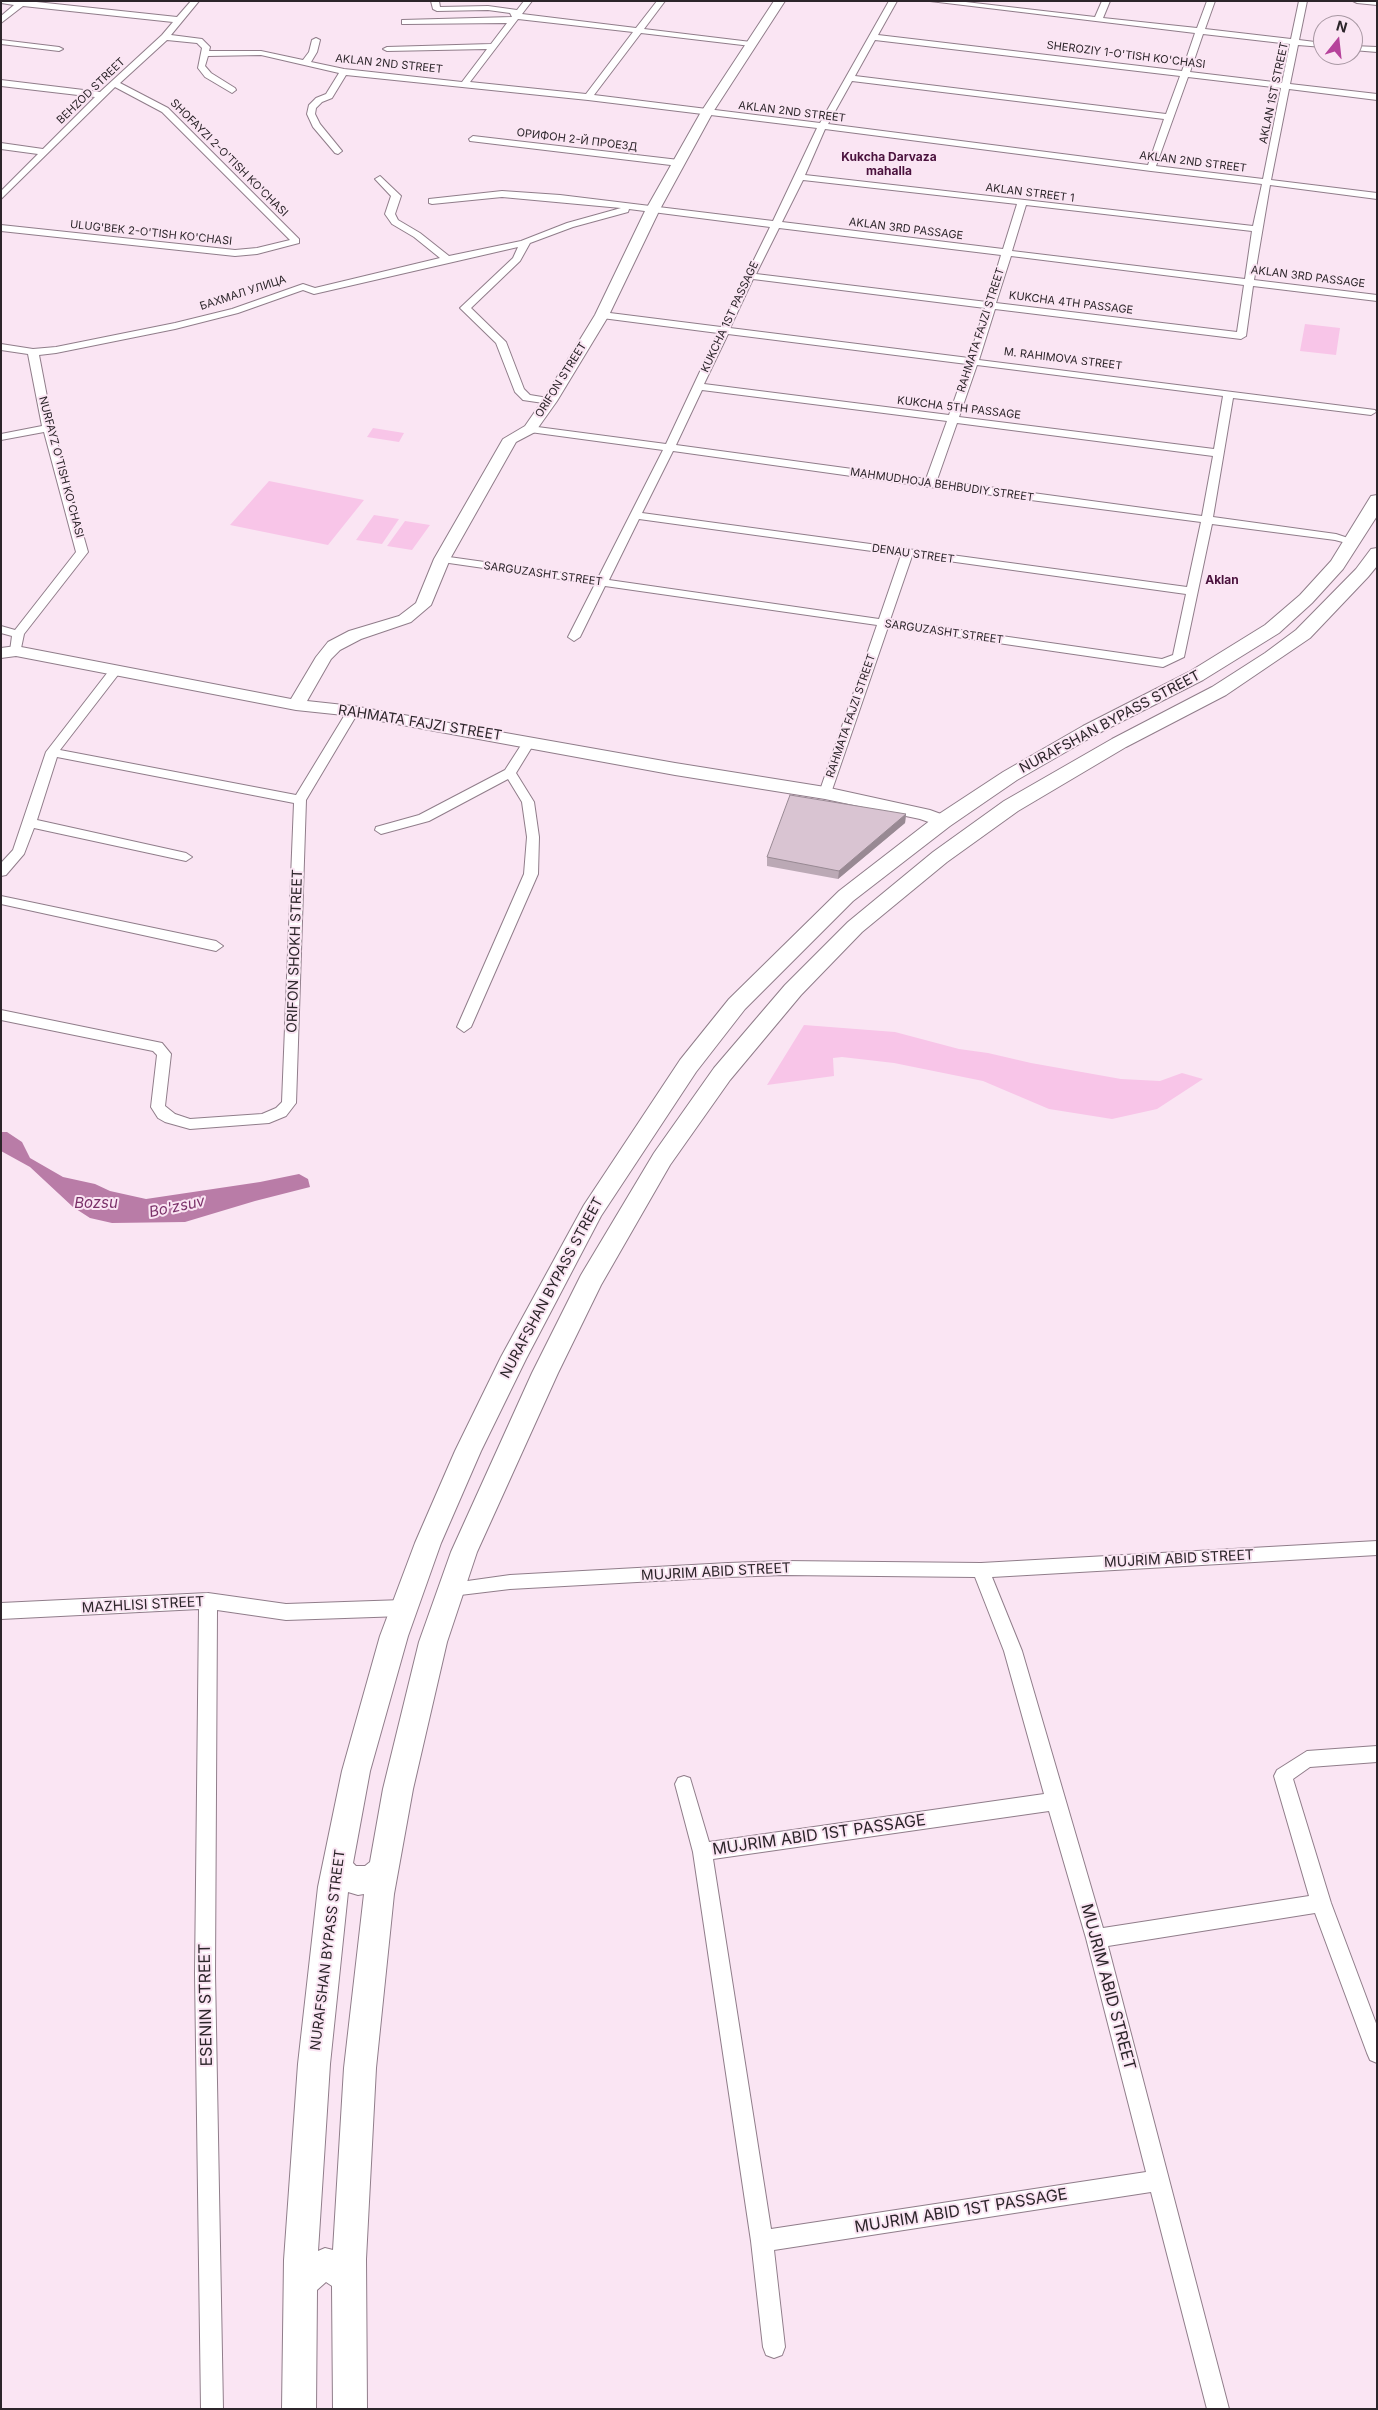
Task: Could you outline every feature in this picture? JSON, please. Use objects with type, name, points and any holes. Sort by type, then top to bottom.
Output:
[{"type":"main road","name":"NURAFSHAN BYPASS STREET","points":[[299,2409],[300,2285],[306,2160],[322,1973],[336,1868],[356,1771],[403,1608],[468,1450],[557,1273],[592,1211],[630,1149],[688,1066],[737,1004],[846,896],[942,820],[1050,752],[1196,676],[1248,645],[1288,615],[1325,579],[1354,542],[1377,500]]},
{"type":"main road","name":"NURAFSHAN BYPASS STREET","points":[[350,2409],[349,2278],[353,2160],[360,2068],[383,1870],[415,1714],[434,1642],[464,1552],[507,1453],[590,1282],[681,1130],[722,1074],[793,990],[855,927],[883,902],[978,829],[1056,779],[1119,743],[1219,691],[1272,657],[1303,634],[1349,588],[1377,553]]},
{"type":"main road","points":[[1325,579],[1326,584],[1332,589],[1341,590],[1349,588]]},
{"type":"main road","points":[[1248,645],[1265,647],[1272,657]]},
{"type":"main road","points":[[737,1004],[739,1012],[747,1019],[759,1021],[770,1018]]},
{"type":"main road","points":[[557,1273],[577,1270],[584,1274],[590,1282]]},
{"type":"main road","points":[[336,1868],[346,1877],[358,1881],[371,1879],[383,1870]]},
{"type":"main road","points":[[300,2285],[311,2272],[325,2265],[338,2268],[349,2278]]},
{"type":"street","points":[[2,1],[180,20]]},
{"type":"street","name":"BEHZOD STREET","points":[[1,196],[102,95],[165,37],[195,1]]},
{"type":"street","points":[[435,1],[436,8],[495,8],[511,10],[514,18]]},
{"type":"street","points":[[465,83],[528,1]]},
{"type":"street","points":[[588,97],[661,1]]},
{"type":"street","name":"ORIFON STREET","points":[[296,705],[324,657],[334,646],[355,635],[405,619],[418,610],[426,600],[442,559],[510,439],[530,429],[550,401],[602,315],[652,211],[707,112],[780,1]]},
{"type":"street","name":"KUKCHA 1ST PASSAGE","points":[[574,637],[726,329],[774,226],[800,177],[822,127],[893,1]]},
{"type":"street","points":[[934,1],[1313,44]]},
{"type":"street","points":[[1098,20],[1106,1]]},
{"type":"street","points":[[1151,168],[1211,1]]},
{"type":"street","name":"AKLAN 1ST STREET","points":[[1240,336],[1247,283],[1303,1]]},
{"type":"street","points":[[1357,1],[1377,3]]},
{"type":"street","points":[[1,21],[21,3]]},
{"type":"street","points":[[405,22],[514,18],[752,44]]},
{"type":"street","points":[[165,37],[199,41],[206,47],[201,66],[208,75],[232,90]]},
{"type":"street","name":"SHEROZIY 1-O'TISH KO'CHASI","points":[[873,37],[1377,96]]},
{"type":"street","points":[[304,64],[313,52],[316,40]]},
{"type":"street","points":[[1,42],[59,49]]},
{"type":"street","points":[[387,49],[493,46]]},
{"type":"street","points":[[1363,49],[1377,50]]},
{"type":"street","name":"АKLАN 2ND STREET","points":[[204,54],[261,53],[344,72],[588,97],[1377,196]]},
{"type":"street","points":[[338,151],[316,125],[311,114],[312,107],[329,96],[344,72]]},
{"type":"street","points":[[850,78],[1168,117]]},
{"type":"street","points":[[1,83],[102,95]]},
{"type":"street","name":"SHOFAYZI 2-O'TISH KO'CHASI","points":[[115,84],[165,110],[296,241]]},
{"type":"street","name":"ОРИФОН 2-Й ПРОЕЗД","points":[[473,139],[679,163]]},
{"type":"street","points":[[1,146],[45,152]]},
{"type":"street","name":"АKLАN STREET 1","points":[[800,177],[1257,230]]},
{"type":"street","points":[[380,179],[396,196],[390,214],[395,222],[417,235],[447,259]]},
{"type":"street","name":"АKLАN 3RD PASSAGE","points":[[432,201],[502,194],[560,198],[774,226],[1377,298]]},
{"type":"street","name":"RAHMATA FAJZI STREET","points":[[930,484],[951,420],[974,360],[1005,253],[1022,204]]},
{"type":"street","name":"БАХМАЛ УЛИЦА","points":[[1,347],[33,352],[56,350],[175,326],[235,311],[303,287],[314,291],[447,259],[524,243],[528,239],[570,225],[633,208]]},
{"type":"street","name":"ULUG'BEK 2-O'TISH KO'CHASI","points":[[1,228],[235,253],[257,251],[296,241]]},
{"type":"street","points":[[524,243],[517,259],[465,308],[501,342],[518,390],[527,398],[550,401]]},
{"type":"street","name":"KUKCHA 4TH PASSAGE","points":[[750,276],[1240,336]]},
{"type":"street","name":"M. RAHIMOVA STREET","points":[[602,315],[974,360],[1371,412]]},
{"type":"street","name":"NURFAYZ O'TISH KO'CHASI","points":[[12,646],[82,552],[48,428],[33,352]]},
{"type":"street","name":"KUKCHA 5TH PASSAGE","points":[[698,386],[1217,454]]},
{"type":"street","name":"SARGUZASHT STREET","points":[[442,559],[1163,663],[1178,657],[1207,520],[1229,393]]},
{"type":"street","points":[[1,437],[48,428]]},
{"type":"street","name":"MAHMUDHOJA BEHBUDIY STREET","points":[[530,429],[1336,537],[1354,542]]},
{"type":"street","name":"DENAU STREET","points":[[635,515],[1192,591]]},
{"type":"street","name":"RAHMATA FAJZI STREET","points":[[825,793],[907,553]]},
{"type":"street","points":[[1,630],[12,646]]},
{"type":"street","name":"RAHMATA FAJZI STREET","points":[[12,646],[115,671],[296,705],[353,711],[825,793],[924,814],[942,820]]},
{"type":"street","points":[[1,872],[18,851],[30,823],[52,752],[115,671]]},
{"type":"street","points":[[52,752],[300,800],[353,711]]},
{"type":"street","points":[[382,830],[424,818],[510,773],[530,742]]},
{"type":"street","points":[[464,1027],[532,874],[534,837],[528,802],[510,773]]},
{"type":"street","name":"ORIFON SHOKH STREET","points":[[1,1015],[157,1047],[164,1054],[165,1063],[159,1090],[158,1107],[163,1114],[170,1118],[190,1124],[264,1119],[281,1112],[289,1103],[300,800]]},
{"type":"street","points":[[30,823],[186,857]]},
{"type":"street","points":[[1,900],[216,946]]},
{"type":"street","name":"MUJRIM ABID STREET","points":[[452,1589],[510,1582],[784,1568],[981,1570],[1377,1548]]},
{"type":"street","name":"MUJRIM ABID STREET","points":[[981,1570],[1013,1651],[1096,1938],[1218,2409]]},
{"type":"street","name":"MAZHLISI STREET","points":[[1,1611],[208,1601],[286,1612],[403,1608]]},
{"type":"street","name":"ESENIN STREET","points":[[208,1601],[205,1973],[212,2409]]},
{"type":"street","points":[[1377,1754],[1307,1759],[1283,1776],[1321,1903],[1377,2052]]},
{"type":"street","name":"MUJRIM ABID 1ST PASSAGE","points":[[684,1784],[702,1852],[762,2241],[774,2348]]},
{"type":"street","name":"MUJRIM ABID 1ST PASSAGE","points":[[702,1852],[1055,1801]]},
{"type":"street","points":[[1096,1938],[1321,1903]]},
{"type":"street","name":"MUJRIM ABID 1ST PASSAGE","points":[[762,2241],[1159,2180]]},
{"type":"shaded area","points":[[1305,324],[1340,328],[1336,355],[1300,351]]},
{"type":"shaded area","points":[[373,428],[404,433],[399,442],[367,437]]},
{"type":"shaded area","points":[[269,481],[364,500],[328,545],[230,525]]},
{"type":"shaded area","points":[[374,515],[399,519],[382,544],[356,540]]},
{"type":"shaded area","points":[[405,521],[430,525],[412,550],[387,546]]},
{"type":"shaded area","points":[[804,1025],[895,1032],[959,1049],[1121,1079],[1160,1081],[1182,1073],[1203,1079],[1157,1109],[1112,1119],[1049,1109],[983,1081],[894,1063],[842,1057],[833,1058],[834,1076],[767,1085]]},
{"type":"water","name":"Bozsu","points":[[1,1132],[7,1132],[22,1142],[30,1158],[63,1177],[146,1199],[260,1182],[299,1174],[308,1179],[310,1187],[185,1222],[112,1223],[90,1218],[73,1207],[30,1167],[1,1151]]},
{"type":"building","points":[[790,795],[906,814],[839,871],[767,857]]},
{"type":"district","name":"Kukcha Darvaza mahalla","points":[[889,164]]},
{"type":"district","name":"Aklan","points":[[1222,580]]},
{"type":"water label","name":"Bo'zsuv","points":[[177,1207]]}]
